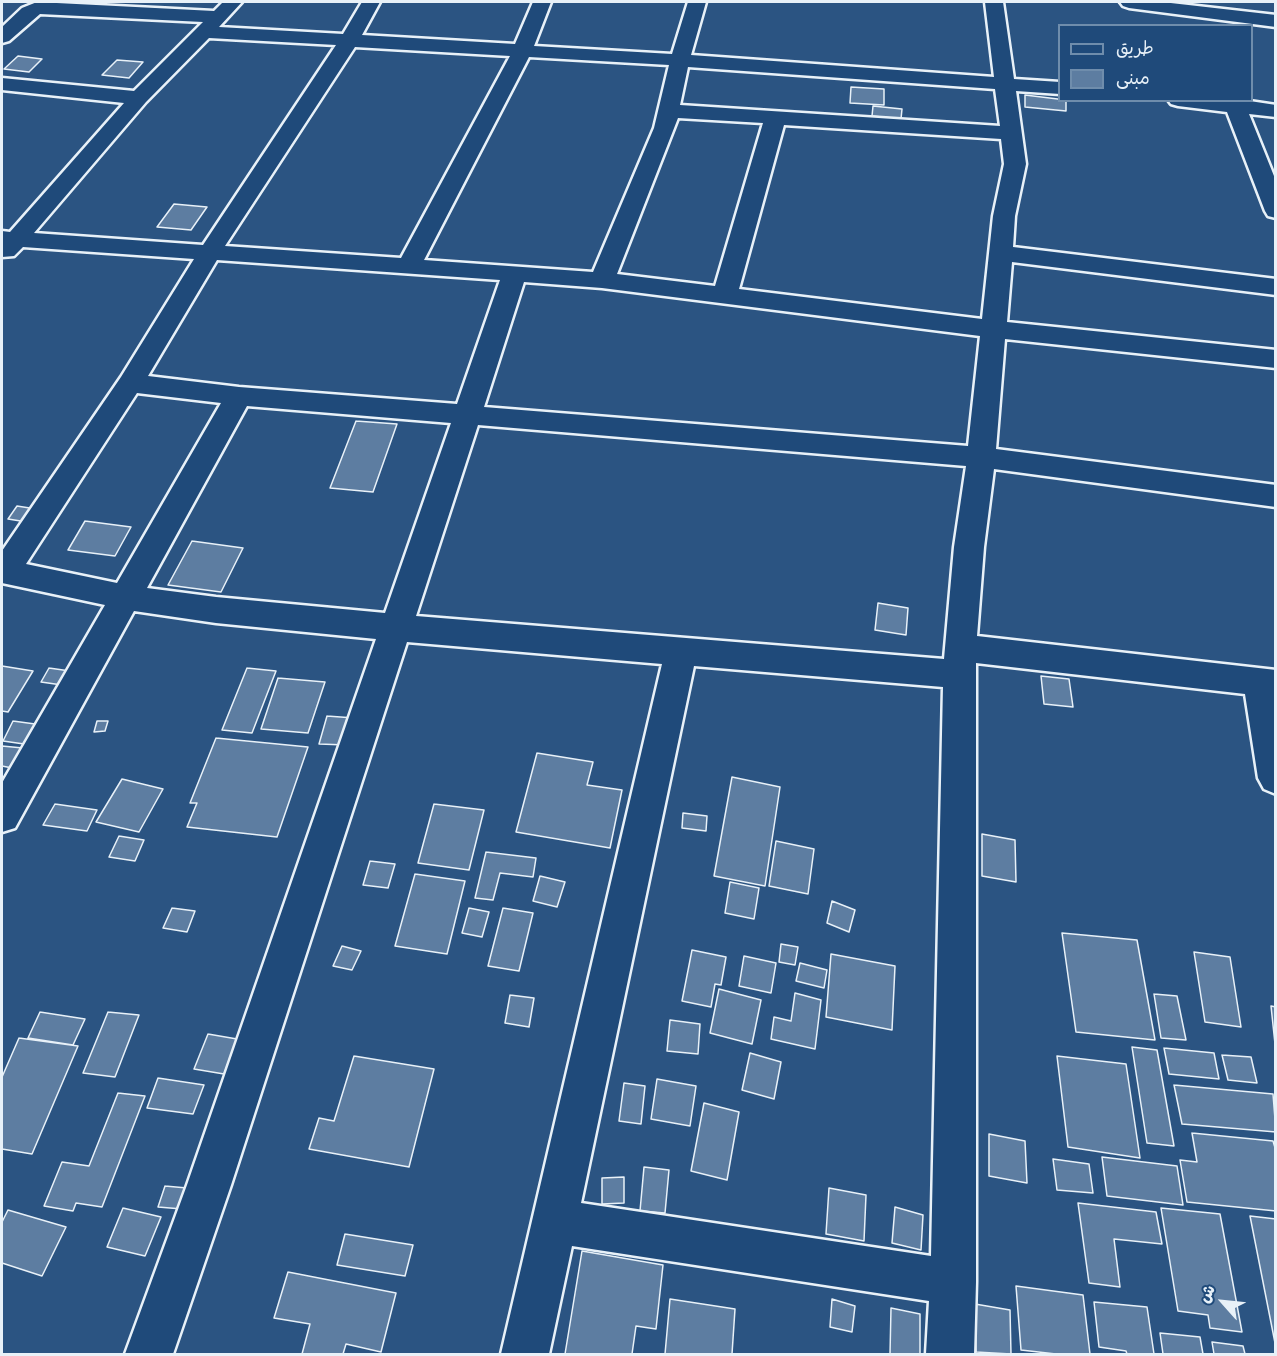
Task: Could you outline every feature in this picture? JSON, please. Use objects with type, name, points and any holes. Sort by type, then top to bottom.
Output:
[{"type":"street","points":[[371,2],[349,41],[209,253],[130,383],[3,571],[125,597],[216,610],[396,628],[681,650],[960,661],[1267,683],[1275,778]]},
{"type":"street","points":[[409,266],[522,51],[542,2]]},
{"type":"street","points":[[602,280],[659,147],[697,2]]},
{"type":"street","points":[[950,1354],[953,1282],[960,661],[969,547],[981,457],[1004,216],[1014,173],[1012,133],[994,2]]},
{"type":"street","points":[[1129,2],[1198,19],[1275,21]]},
{"type":"street","points":[[2,38],[28,12],[37,8],[219,17],[349,41],[680,60],[1058,88]]},
{"type":"street","points":[[6,245],[139,98],[219,17]]},
{"type":"street","points":[[2,84],[139,98]]},
{"type":"street","points":[[1215,102],[1275,111]]},
{"type":"street","points":[[1234,103],[1275,206]]},
{"type":"street","points":[[670,111],[1012,133]]},
{"type":"street","points":[[725,294],[775,118]]},
{"type":"street","points":[[6,245],[209,253],[602,280],[994,329],[1275,360]]},
{"type":"street","points":[[1000,253],[1275,287]]},
{"type":"street","points":[[149,1354],[515,273]]},
{"type":"street","points":[[130,383],[239,396],[981,457],[1275,496]]},
{"type":"street","points":[[2,816],[239,396]]},
{"type":"street","points":[[525,1354],[681,650]]},
{"type":"street","points":[[554,1221],[953,1282]]},
{"type":"building","points":[[18,56],[42,59],[29,72],[4,69]]},
{"type":"building","points":[[117,60],[143,62],[129,78],[102,75]]},
{"type":"building","points":[[851,87],[884,89],[884,105],[850,103]]},
{"type":"building","points":[[1025,95],[1066,102],[1066,111],[1025,107]]},
{"type":"building","points":[[873,106],[902,109],[901,119],[872,116]]},
{"type":"building","points":[[174,204],[207,207],[191,230],[157,227]]},
{"type":"building","points":[[356,421],[397,424],[373,492],[330,488]]},
{"type":"building","points":[[17,506],[36,509],[27,522],[8,519]]},
{"type":"building","points":[[85,521],[131,527],[115,556],[68,550]]},
{"type":"building","points":[[192,541],[243,548],[221,592],[168,585]]},
{"type":"building","points":[[878,603],[908,608],[906,635],[875,630]]},
{"type":"building","points":[[2,666],[33,671],[8,712],[2,711]]},
{"type":"building","points":[[49,668],[70,671],[62,685],[41,682]]},
{"type":"building","points":[[247,668],[276,671],[252,733],[222,730]]},
{"type":"building","points":[[1041,676],[1069,679],[1073,707],[1044,704]]},
{"type":"building","points":[[278,678],[325,682],[308,733],[261,729]]},
{"type":"building","points":[[327,716],[354,718],[346,745],[319,744]]},
{"type":"building","points":[[13,721],[35,724],[24,744],[3,741]]},
{"type":"building","points":[[97,721],[108,721],[105,731],[94,732]]},
{"type":"building","points":[[216,738],[308,747],[277,837],[187,827],[197,803],[190,803]]},
{"type":"building","points":[[2,746],[23,748],[12,768],[2,766]]},
{"type":"building","points":[[537,753],[593,762],[587,785],[622,790],[610,848],[516,832]]},
{"type":"building","points":[[732,777],[780,787],[765,886],[714,876]]},
{"type":"building","points":[[122,779],[163,789],[139,832],[96,822]]},
{"type":"building","points":[[55,804],[97,810],[87,831],[43,825]]},
{"type":"building","points":[[434,804],[484,810],[469,870],[418,863]]},
{"type":"building","points":[[683,813],[707,816],[706,831],[682,828]]},
{"type":"building","points":[[982,834],[1015,840],[1016,882],[982,876]]},
{"type":"building","points":[[119,836],[144,840],[135,861],[109,857]]},
{"type":"building","points":[[776,841],[814,849],[808,894],[769,886]]},
{"type":"building","points":[[486,852],[536,858],[533,877],[500,873],[493,900],[475,898]]},
{"type":"building","points":[[370,861],[395,864],[388,888],[363,885]]},
{"type":"building","points":[[415,874],[465,881],[447,954],[395,946]]},
{"type":"building","points":[[540,876],[565,882],[557,907],[533,901]]},
{"type":"building","points":[[730,882],[759,888],[754,919],[725,913]]},
{"type":"building","points":[[832,901],[855,910],[849,932],[827,923]]},
{"type":"building","points":[[172,908],[195,911],[187,932],[163,928]]},
{"type":"building","points":[[469,908],[489,912],[482,937],[462,933]]},
{"type":"building","points":[[503,908],[533,913],[519,971],[488,966]]},
{"type":"building","points":[[1062,933],[1137,940],[1155,1040],[1076,1032]]},
{"type":"building","points":[[781,944],[798,947],[795,965],[779,962]]},
{"type":"building","points":[[342,946],[361,951],[352,970],[333,966]]},
{"type":"building","points":[[692,950],[726,957],[721,985],[715,984],[711,1007],[682,1001]]},
{"type":"building","points":[[1194,952],[1230,957],[1241,1027],[1205,1022]]},
{"type":"building","points":[[831,954],[895,966],[892,1030],[826,1017]]},
{"type":"building","points":[[744,956],[776,963],[771,993],[739,986]]},
{"type":"building","points":[[800,963],[827,970],[824,988],[796,981]]},
{"type":"building","points":[[719,989],[761,1000],[752,1044],[710,1033]]},
{"type":"building","points":[[795,993],[821,1000],[815,1049],[771,1039],[774,1017],[791,1021]]},
{"type":"building","points":[[1154,994],[1177,996],[1186,1040],[1161,1038]]},
{"type":"building","points":[[510,995],[534,998],[529,1027],[505,1023]]},
{"type":"building","points":[[1271,1006],[1276,1007],[1276,1044],[1275,1044]]},
{"type":"building","points":[[40,1012],[85,1019],[73,1045],[28,1038]]},
{"type":"building","points":[[108,1012],[139,1015],[115,1077],[83,1073]]},
{"type":"building","points":[[670,1020],[700,1024],[698,1054],[667,1051]]},
{"type":"building","points":[[208,1034],[237,1039],[224,1074],[194,1069]]},
{"type":"building","points":[[19,1038],[78,1046],[32,1154],[2,1149],[2,1077]]},
{"type":"building","points":[[1132,1047],[1157,1050],[1174,1146],[1147,1143]]},
{"type":"building","points":[[1164,1048],[1214,1053],[1219,1079],[1169,1074]]},
{"type":"building","points":[[750,1053],[781,1062],[774,1099],[742,1090]]},
{"type":"building","points":[[1222,1055],[1251,1057],[1257,1083],[1228,1080]]},
{"type":"building","points":[[354,1056],[434,1069],[409,1167],[309,1149],[319,1118],[334,1121]]},
{"type":"building","points":[[1057,1056],[1126,1064],[1140,1158],[1068,1147]]},
{"type":"building","points":[[158,1078],[204,1085],[193,1114],[147,1108]]},
{"type":"building","points":[[657,1079],[696,1086],[690,1126],[651,1119]]},
{"type":"building","points":[[624,1083],[645,1086],[641,1124],[619,1121]]},
{"type":"building","points":[[1174,1085],[1273,1094],[1276,1132],[1182,1124]]},
{"type":"building","points":[[118,1093],[145,1096],[102,1207],[76,1203],[73,1211],[44,1206],[62,1162],[89,1166]]},
{"type":"building","points":[[704,1103],[739,1112],[727,1180],[691,1171]]},
{"type":"building","points":[[1192,1133],[1273,1141],[1276,1151],[1276,1211],[1187,1202],[1180,1160],[1197,1162]]},
{"type":"building","points":[[989,1134],[1025,1141],[1027,1183],[989,1176]]},
{"type":"building","points":[[1102,1157],[1177,1166],[1183,1205],[1107,1196]]},
{"type":"building","points":[[1053,1159],[1089,1164],[1093,1193],[1057,1190]]},
{"type":"building","points":[[644,1167],[669,1170],[665,1213],[640,1211]]},
{"type":"building","points":[[624,1177],[624,1203],[602,1204],[602,1178]]},
{"type":"building","points":[[165,1186],[187,1188],[182,1209],[158,1207]]},
{"type":"building","points":[[829,1188],[866,1195],[864,1241],[826,1234]]},
{"type":"building","points":[[1078,1203],[1156,1212],[1162,1244],[1114,1239],[1120,1287],[1089,1283]]},
{"type":"building","points":[[895,1207],[923,1215],[921,1250],[892,1243]]},
{"type":"building","points":[[123,1208],[161,1217],[145,1256],[107,1247]]},
{"type":"building","points":[[1161,1208],[1220,1214],[1242,1332],[1210,1328],[1208,1315],[1178,1311]]},
{"type":"building","points":[[8,1210],[66,1227],[42,1276],[2,1263],[2,1222]]},
{"type":"building","points":[[1250,1216],[1276,1219],[1276,1348]]},
{"type":"building","points":[[345,1234],[413,1245],[405,1276],[337,1265]]},
{"type":"building","points":[[582,1251],[663,1265],[656,1329],[636,1326],[632,1354],[565,1354]]},
{"type":"building","points":[[288,1272],[396,1293],[381,1352],[346,1344],[343,1354],[302,1354],[310,1324],[274,1318]]},
{"type":"building","points":[[1016,1286],[1083,1295],[1090,1354],[1056,1354],[1021,1350]]},
{"type":"building","points":[[670,1299],[735,1309],[732,1354],[665,1354]]},
{"type":"building","points":[[832,1299],[855,1306],[852,1332],[830,1327]]},
{"type":"building","points":[[1094,1302],[1147,1307],[1154,1354],[1127,1354],[1126,1351],[1099,1347]]},
{"type":"building","points":[[975,1304],[1010,1310],[1011,1354],[976,1352]]},
{"type":"building","points":[[891,1308],[920,1314],[920,1354],[890,1354]]},
{"type":"building","points":[[1160,1333],[1200,1337],[1203,1354],[1163,1354]]},
{"type":"building","points":[[1212,1342],[1243,1346],[1245,1354],[1214,1354]]}]
